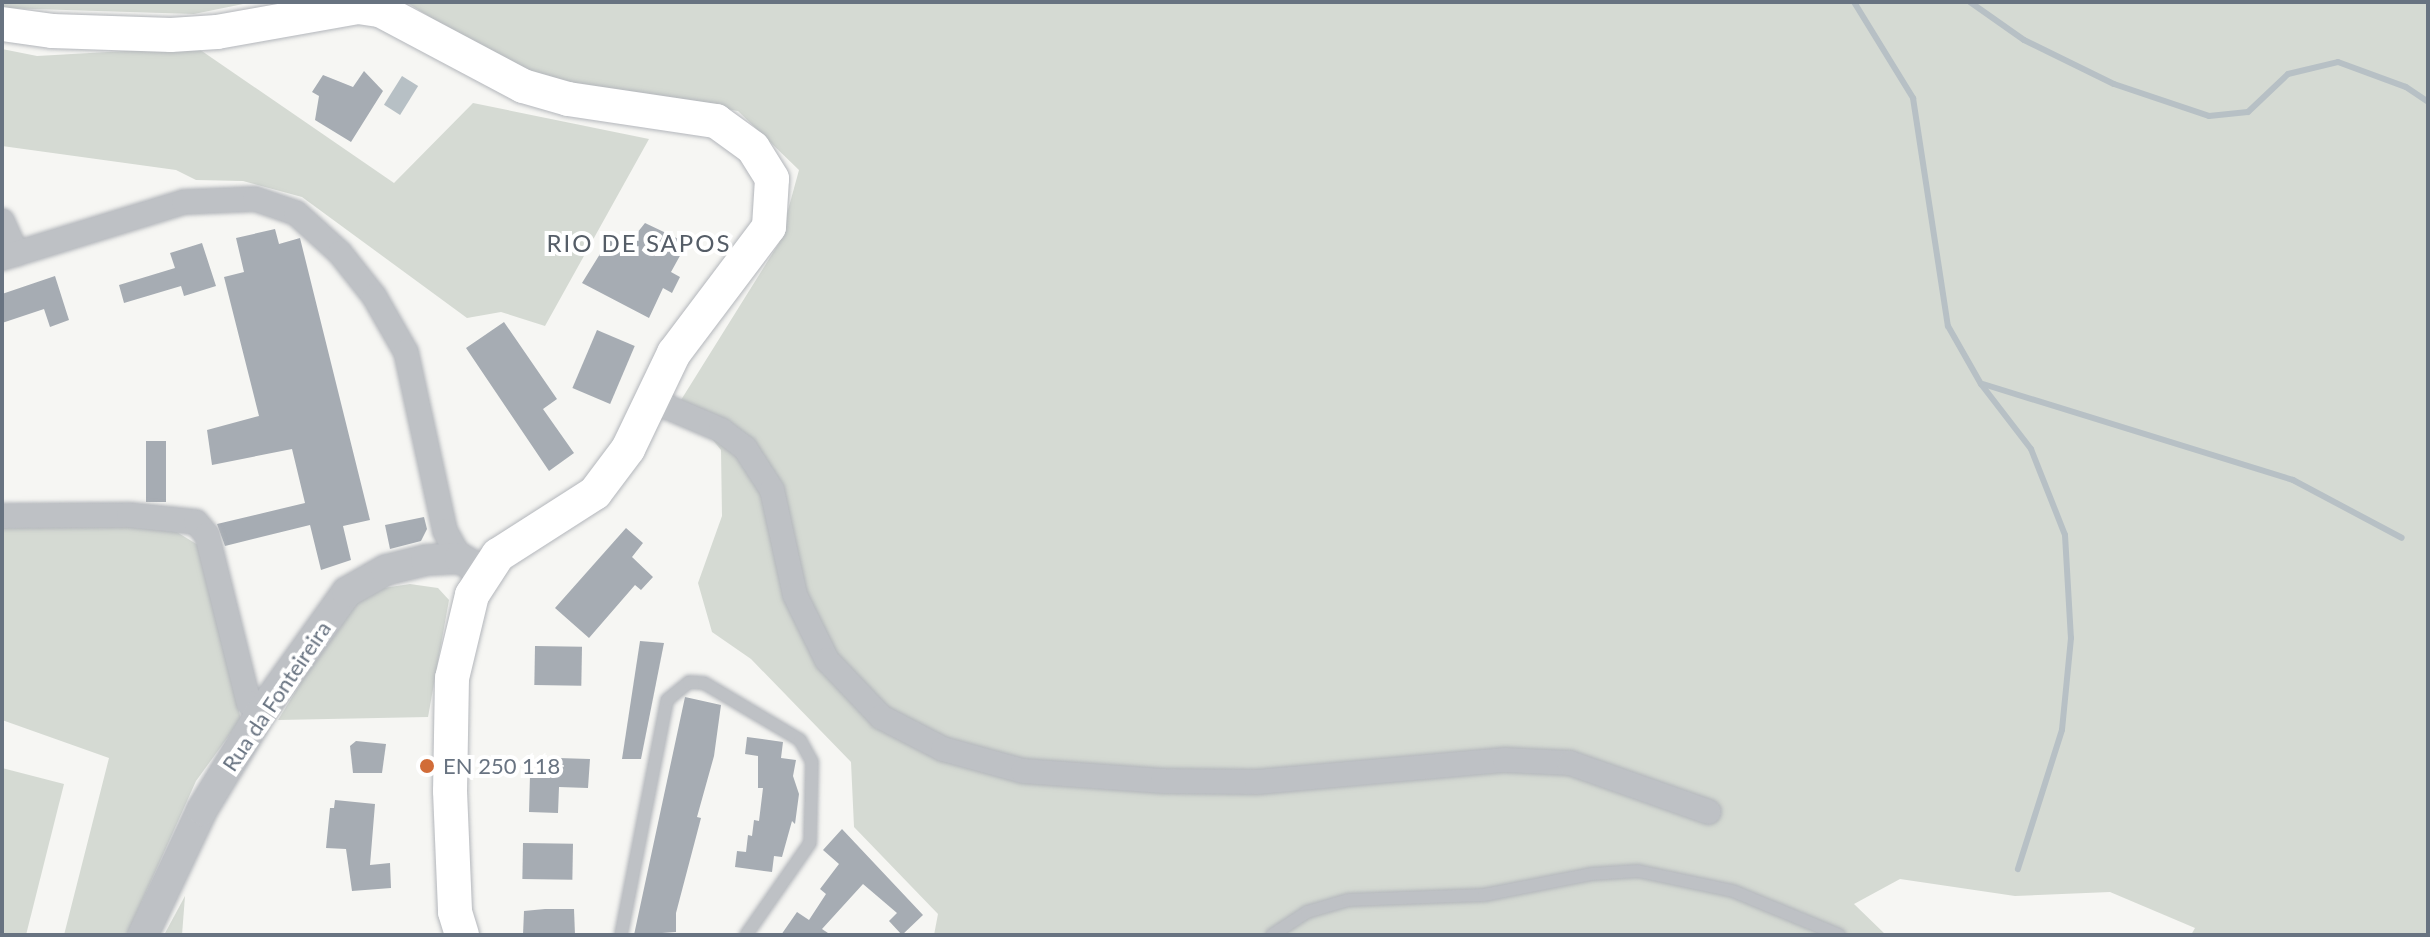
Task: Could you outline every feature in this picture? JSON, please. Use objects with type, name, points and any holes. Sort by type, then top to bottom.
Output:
[{"type":"main road","points":[[2,24],[52,31],[201,33],[358,7],[403,19],[464,59],[523,86],[727,128],[753,148],[772,179],[769,227],[690,328],[628,449],[595,493],[498,555],[471,565],[472,595],[452,678],[450,791],[455,912],[462,935]]},
{"type":"street","points":[[2,221],[10,256],[184,202],[255,199],[296,213],[340,253],[374,296],[406,352],[445,531],[471,565]]},
{"type":"street","points":[[653,401],[721,430],[745,448],[772,490],[795,595],[827,660],[881,717],[943,749],[1023,771],[1163,781],[1257,782],[1505,760],[1570,763],[1709,812]]},
{"type":"street","points":[[2,516],[129,515],[196,522],[207,535],[249,703],[262,711]]},
{"type":"street","name":"Rua da Fonteireira","points":[[143,935],[202,810],[262,711],[347,592],[386,570],[471,565]]},
{"type":"lane","points":[[621,935],[667,700],[689,682],[704,683],[800,740],[812,762],[810,843],[746,935]]},
{"type":"lane","points":[[1272,935],[1307,912],[1348,900],[1484,895],[1591,874],[1638,871],[1733,891],[1839,935]]},
{"type":"shaded area","points":[[2,2],[253,2],[194,14],[2,8]]},
{"type":"shaded area","points":[[406,2],[2428,2],[2428,935],[2191,935],[2195,928],[2110,892],[2015,896],[1900,879],[1854,904],[1886,935],[934,935],[938,914],[854,827],[851,762],[751,659],[712,632],[698,583],[722,516],[721,450],[681,400],[779,243],[799,170],[738,111],[540,78],[492,56]]},
{"type":"shaded area","points":[[196,47],[394,183],[473,103],[649,139],[545,326],[501,312],[467,318],[302,197],[243,181],[196,180],[176,170],[2,146],[2,49],[37,56]]},
{"type":"shaded area","points":[[402,76],[418,86],[400,115],[384,105]]},
{"type":"shaded area","points":[[2,526],[167,526],[198,545],[241,719],[196,781],[127,935],[64,935],[109,758],[2,720]]},
{"type":"shaded area","points":[[410,584],[438,588],[449,600],[428,717],[278,720],[341,618],[370,590]]},
{"type":"shaded area","points":[[2,768],[64,784],[26,935],[2,935]]},
{"type":"shaded area","points":[[185,896],[182,935],[164,935]]},
{"type":"building","points":[[364,71],[383,91],[351,142],[315,120],[319,96],[312,92],[323,75],[353,87]]},
{"type":"building","points":[[645,223],[687,243],[671,272],[680,277],[672,293],[663,288],[649,318],[582,283],[613,233],[629,243]]},
{"type":"building","points":[[275,229],[279,244],[300,238],[370,520],[343,526],[351,560],[321,570],[310,525],[225,546],[217,524],[305,503],[292,449],[212,465],[207,430],[259,416],[224,277],[244,272],[236,238]]},
{"type":"building","points":[[202,243],[216,286],[184,296],[181,286],[124,303],[119,285],[175,268],[170,253]]},
{"type":"building","points":[[55,276],[69,320],[50,327],[44,309],[2,323],[2,294]]},
{"type":"building","points":[[504,322],[557,399],[543,409],[574,453],[549,471],[466,348]]},
{"type":"building","points":[[597,330],[635,346],[610,404],[572,388]]},
{"type":"building","points":[[146,441],[166,441],[166,502],[146,502]]},
{"type":"building","points":[[424,517],[427,529],[421,541],[390,549],[385,525]]},
{"type":"building","points":[[626,528],[643,543],[632,557],[653,577],[641,590],[635,585],[589,638],[555,608]]},
{"type":"building","points":[[640,641],[664,643],[641,759],[622,759]]},
{"type":"building","points":[[535,646],[582,647],[581,686],[534,685]]},
{"type":"building","points":[[685,697],[721,705],[714,756],[697,817],[701,818],[676,913],[676,932],[634,935]]},
{"type":"building","points":[[747,737],[783,742],[781,758],[796,760],[793,776],[799,794],[795,824],[792,821],[782,857],[774,856],[772,872],[735,867],[737,851],[746,852],[754,820],[759,821],[763,788],[758,788],[758,756],[745,754]]},
{"type":"building","points":[[356,741],[386,744],[382,773],[353,773],[350,746]]},
{"type":"building","points":[[558,758],[590,759],[588,788],[559,787],[558,813],[529,812],[530,775],[557,776]]},
{"type":"building","points":[[335,800],[375,804],[370,865],[390,863],[391,888],[352,891],[346,849],[326,848],[330,808],[334,808]]},
{"type":"building","points":[[842,829],[923,915],[902,935],[889,921],[897,913],[863,884],[822,929],[831,935],[781,935],[797,912],[809,920],[826,894],[820,889],[839,864],[823,850]]},
{"type":"building","points":[[523,843],[573,844],[572,880],[522,879]]},
{"type":"building","points":[[574,909],[575,935],[523,935],[524,911]]},
{"type":"waterway","points":[[1854,2],[1913,98],[1948,326],[1981,384],[2031,449],[2065,535],[2071,638],[2062,730],[2018,869]]},
{"type":"waterway","points":[[1970,2],[2024,40],[2114,84],[2209,116],[2248,112],[2288,74],[2338,62],[2406,87],[2428,102]]},
{"type":"waterway","points":[[1983,384],[2293,480],[2402,538]]},
{"type":"place","name":"EN 250 118","points":[[427,766]]},
{"type":"district","name":"RIO DE SAPOS","points":[[639,243]]}]
